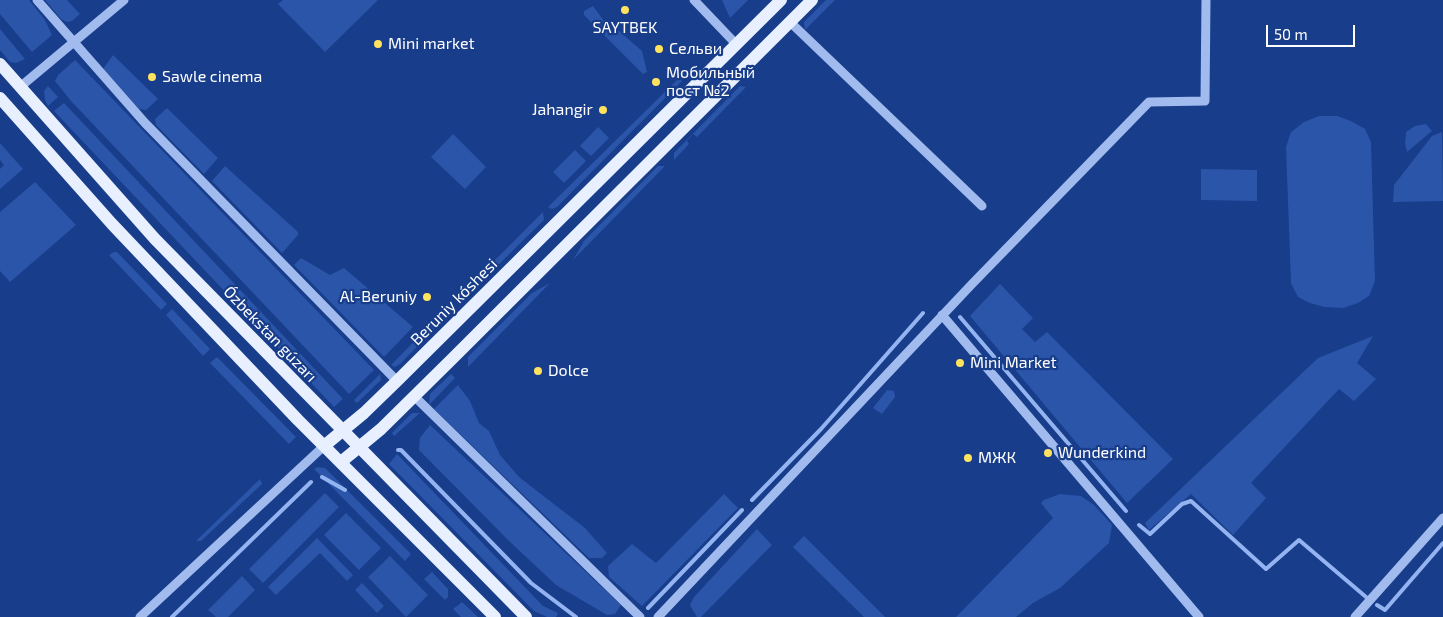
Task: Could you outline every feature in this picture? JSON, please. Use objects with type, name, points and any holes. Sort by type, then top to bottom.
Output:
[{"type":"main road","name":"Beruniy kóshesi","points":[[324,446],[364,413],[397,381],[781,0]]},
{"type":"main road","points":[[341,462],[380,429],[414,396],[812,0]]},
{"type":"main road","name":"Ózbekstan gúzarı","points":[[0,64],[149,232],[358,448],[526,617]]},
{"type":"main road","points":[[0,98],[112,224],[324,446],[495,617]]},
{"type":"main road","points":[[364,413],[367,427],[380,429]]},
{"type":"street","points":[[37,0],[72,43],[145,123],[397,381]]},
{"type":"street","points":[[20,87],[124,0]]},
{"type":"street","points":[[694,0],[736,44]]},
{"type":"street","points":[[658,617],[942,315],[1149,102],[1205,101],[1206,0]]},
{"type":"street","points":[[790,22],[982,206]]},
{"type":"street","points":[[942,315],[1199,617]]},
{"type":"street","points":[[414,396],[640,617]]},
{"type":"street","name":"Beruniy kóshesi","points":[[140,617],[324,446]]},
{"type":"street","points":[[1355,617],[1442,520]]},
{"type":"shaded area","points":[[0,0],[29,0],[45,20],[52,35],[32,52],[0,14]]},
{"type":"shaded area","points":[[45,0],[67,0],[80,14],[72,21],[67,22],[61,19]]},
{"type":"shaded area","points":[[283,0],[378,0],[325,52],[278,4]]},
{"type":"shaded area","points":[[722,0],[748,0],[730,18]]},
{"type":"shaded area","points":[[826,0],[835,0],[805,30],[804,22]]},
{"type":"shaded area","points":[[593,6],[607,25],[618,30],[642,51],[647,72],[643,74],[584,15],[584,11]]},
{"type":"shaded area","points":[[0,29],[25,59],[16,63],[10,62],[0,50]]},
{"type":"shaded area","points":[[113,55],[158,99],[146,110],[139,109],[103,69]]},
{"type":"shaded area","points":[[75,60],[374,370],[349,394],[71,101],[55,81],[58,75]]},
{"type":"shaded area","points":[[679,78],[682,81],[557,207],[552,209],[548,207]]},
{"type":"shaded area","points":[[48,86],[58,97],[48,106],[44,91]]},
{"type":"shaded area","points":[[740,86],[746,87],[697,137],[693,134],[687,141],[689,144],[674,160],[674,153]]},
{"type":"shaded area","points":[[64,103],[343,399],[334,407],[54,111]]},
{"type":"shaded area","points":[[167,108],[218,158],[204,174],[156,125],[155,119]]},
{"type":"shaded area","points":[[1319,116],[1337,116],[1351,121],[1365,129],[1371,142],[1375,281],[1369,296],[1358,303],[1343,308],[1324,307],[1310,303],[1298,297],[1291,283],[1286,147],[1291,132],[1304,122]]},
{"type":"shaded area","points":[[1426,124],[1432,131],[1407,152],[1405,143],[1406,132],[1415,126]]},
{"type":"shaded area","points":[[598,127],[609,138],[591,156],[580,146]]},
{"type":"shaded area","points":[[1442,132],[1443,201],[1393,202],[1394,185],[1432,136]]},
{"type":"shaded area","points":[[453,134],[486,167],[465,189],[431,157]]},
{"type":"shaded area","points":[[0,143],[23,169],[0,189],[0,169],[4,165],[0,160]]},
{"type":"shaded area","points":[[575,150],[586,161],[564,183],[553,172]]},
{"type":"shaded area","points":[[225,166],[298,232],[298,235],[282,253],[212,181]]},
{"type":"shaded area","points":[[658,166],[665,166],[573,260],[584,241]]},
{"type":"shaded area","points":[[1201,169],[1257,170],[1257,201],[1201,200]]},
{"type":"shaded area","points":[[35,182],[76,225],[10,282],[0,271],[0,212]]},
{"type":"shaded area","points":[[543,212],[544,220],[490,273],[470,285]]},
{"type":"shaded area","points":[[117,252],[167,304],[161,310],[109,255]]},
{"type":"shaded area","points":[[301,258],[330,275],[344,268],[413,327],[384,357],[294,265]]},
{"type":"shaded area","points":[[550,283],[468,367],[468,357],[532,293]]},
{"type":"shaded area","points":[[1000,284],[1033,318],[1022,329],[1035,342],[1047,332],[1173,459],[1127,503],[970,316]]},
{"type":"shaded area","points":[[447,308],[437,326],[400,364],[395,367],[391,365]]},
{"type":"shaded area","points":[[172,309],[210,349],[203,356],[166,315]]},
{"type":"shaded area","points":[[1373,336],[1357,363],[1376,379],[1354,401],[1339,389],[1251,483],[1266,498],[1233,535],[1191,494],[1149,530],[1145,523],[1318,358]]},
{"type":"shaded area","points":[[217,357],[296,437],[289,444],[210,363]]},
{"type":"shaded area","points":[[380,374],[381,380],[357,403],[354,400]]},
{"type":"shaded area","points":[[451,374],[455,378],[429,405],[430,394]]},
{"type":"shaded area","points":[[458,385],[470,401],[479,423],[489,431],[500,455],[519,477],[585,528],[607,553],[602,558],[589,558],[434,409]]},
{"type":"shaded area","points":[[887,390],[894,391],[895,397],[882,414],[873,408]]},
{"type":"shaded area","points":[[412,413],[420,413],[394,436],[392,433]]},
{"type":"shaded area","points":[[430,425],[621,605],[615,614],[607,615],[556,585],[509,541],[419,450],[420,438]]},
{"type":"shaded area","points":[[397,454],[543,606],[558,613],[556,617],[547,617],[534,611],[389,464]]},
{"type":"shaded area","points":[[318,467],[325,468],[411,554],[405,561],[314,469]]},
{"type":"shaded area","points":[[260,479],[262,484],[201,541],[196,541]]},
{"type":"shaded area","points":[[325,493],[339,507],[263,583],[249,569]]},
{"type":"shaded area","points":[[724,494],[738,508],[642,606],[609,577],[608,566],[632,544],[656,563]]},
{"type":"shaded area","points":[[1060,494],[1081,496],[1094,505],[1112,525],[1109,543],[1060,588],[1033,603],[1016,617],[956,617],[1053,518],[1041,503]]},
{"type":"shaded area","points":[[346,513],[381,548],[359,570],[324,535]]},
{"type":"shaded area","points":[[757,529],[772,545],[701,617],[697,617],[690,605],[694,597]]},
{"type":"shaded area","points":[[804,536],[885,617],[864,617],[793,547]]},
{"type":"shaded area","points":[[317,538],[353,575],[347,581],[320,553],[276,595],[268,587]]},
{"type":"shaded area","points":[[390,556],[428,595],[406,617],[368,577]]},
{"type":"shaded area","points":[[432,572],[448,589],[448,597],[445,600],[424,579]]},
{"type":"shaded area","points":[[242,576],[255,590],[228,617],[216,617],[208,610]]},
{"type":"shaded area","points":[[362,583],[384,606],[377,613],[355,590]]},
{"type":"shaded area","points":[[462,602],[478,617],[461,617],[453,609]]},
{"type":"waterway","points":[[752,500],[821,429],[923,313]]},
{"type":"waterway","points":[[960,317],[1126,511]]},
{"type":"waterway","points":[[398,450],[401,450],[531,583],[576,617]]},
{"type":"waterway","points":[[322,477],[345,490]]},
{"type":"waterway","points":[[172,617],[311,482]]},
{"type":"waterway","points":[[1139,525],[1150,534],[1182,504],[1191,501],[1266,569],[1299,540],[1366,597]]},
{"type":"waterway","points":[[648,608],[742,510]]},
{"type":"waterway","points":[[1377,605],[1385,610],[1443,543]]},
{"type":"place","name":"SAYTBEK","points":[[625,10]]},
{"type":"place","name":"Mini market","points":[[378,44]]},
{"type":"place","name":"Сельви","points":[[659,49]]},
{"type":"place","name":"Sawle cinema","points":[[152,77]]},
{"type":"place","name":"Мобильный пост №2","points":[[656,82]]},
{"type":"place","name":"Jahangir","points":[[603,110]]},
{"type":"place","name":"Al-Beruniy","points":[[427,297]]},
{"type":"place","name":"Mini Market","points":[[960,363]]},
{"type":"place","name":"Dolce","points":[[538,371]]},
{"type":"place","name":"Wunderkind","points":[[1048,453]]},
{"type":"place","name":"МЖК","points":[[968,458]]}]
